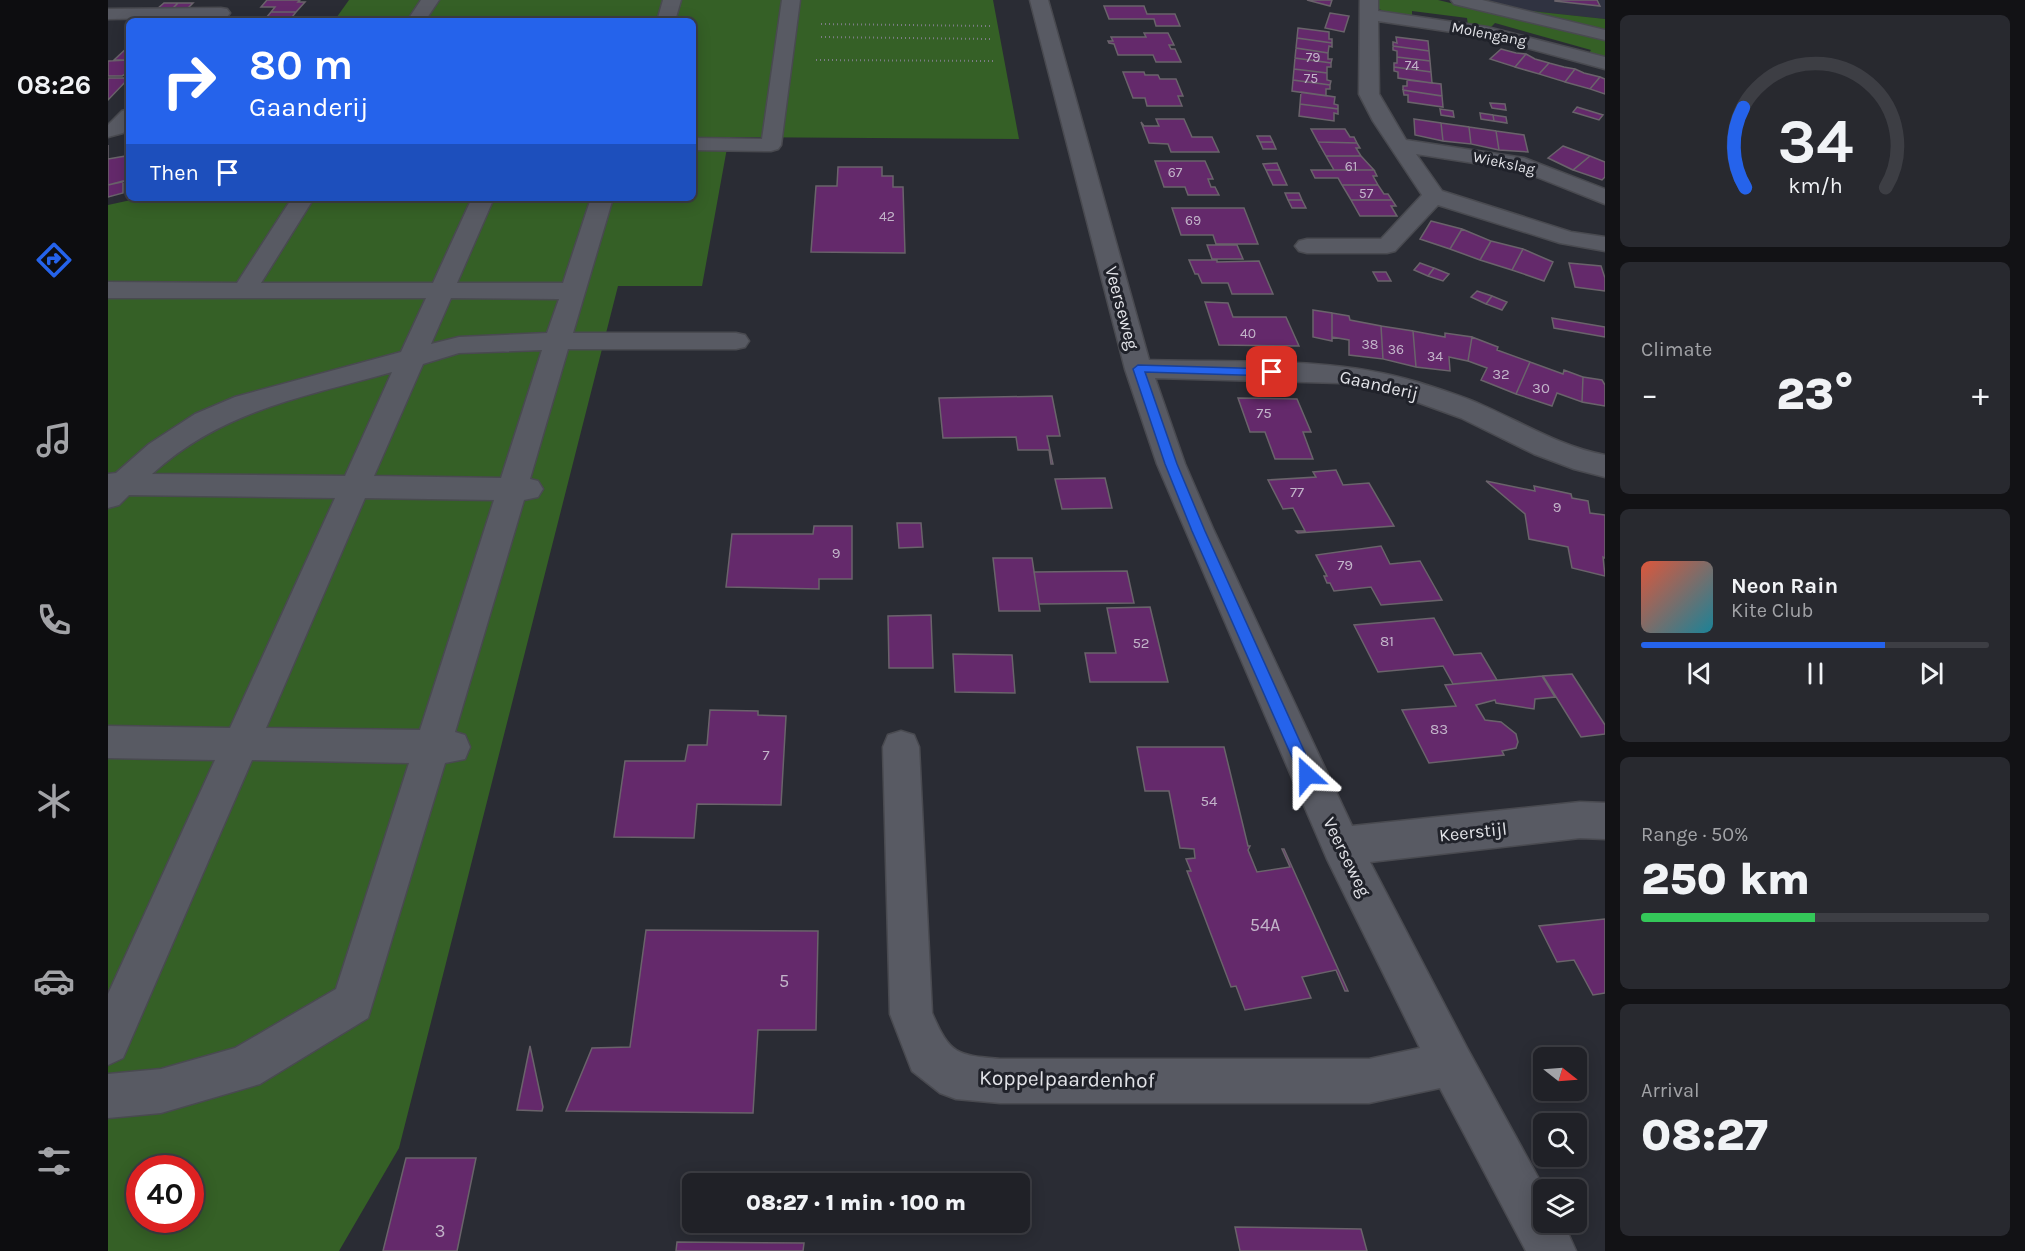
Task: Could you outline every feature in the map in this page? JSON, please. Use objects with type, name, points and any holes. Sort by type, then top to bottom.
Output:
[{"type":"street","points":[[108,14],[217,17],[234,0]]},
{"type":"street","points":[[418,18],[430,0]]},
{"type":"street","points":[[667,18],[672,0]]},
{"type":"street","points":[[696,144],[766,145],[783,60],[791,0]]},
{"type":"street","name":"Veerseweg","points":[[1039,0],[1138,369],[1171,464],[1198,531],[1341,846],[1451,1064],[1552,1251]]},
{"type":"street","points":[[1460,0],[1605,35]]},
{"type":"street","points":[[1370,8],[1369,94],[1399,145],[1434,196],[1568,238],[1605,244]]},
{"type":"street","name":"Molengang","points":[[1370,8],[1487,32],[1605,63]]},
{"type":"street","points":[[108,131],[116,129],[126,118]]},
{"type":"street","name":"Wiekslag","points":[[1399,145],[1524,164],[1605,197]]},
{"type":"street","points":[[1307,246],[1388,246],[1434,196]]},
{"type":"street","points":[[244,291],[301,201]]},
{"type":"street","points":[[108,1043],[482,201]]},
{"type":"street","points":[[108,1096],[161,1091],[244,1068],[353,1003],[442,747],[520,488],[558,341],[601,201]]},
{"type":"street","points":[[108,290],[573,291]]},
{"type":"street","points":[[112,488],[159,451],[215,416],[245,404],[459,345],[558,341],[736,341]]},
{"type":"street","name":"Gaanderij","points":[[1138,369],[1340,374],[1419,393],[1471,411],[1544,447],[1584,462],[1605,466]]},
{"type":"street","points":[[112,488],[520,488]]},
{"type":"street","points":[[108,742],[442,747]]},
{"type":"street","name":"Koppelpaardenhof","points":[[901,747],[911,1014],[928,1055],[956,1077],[1000,1081],[1370,1081],[1451,1064]]},
{"type":"street","name":"Keerstijl","points":[[1341,846],[1580,820],[1605,821]]},
{"type":"path","points":[[787,30],[991,26]]},
{"type":"path","points":[[787,30],[991,39]]},
{"type":"path","points":[[783,60],[994,61]]},
{"type":"shaded area","points":[[1481,0],[1605,0],[1605,19],[1521,10]]},
{"type":"green space","points":[[349,0],[993,0],[1019,139],[729,137],[702,286],[618,286],[399,1148],[339,1251],[108,1251],[108,205],[126,201],[696,201],[696,18],[336,18]]},
{"type":"green space","points":[[1378,0],[1438,0],[1605,40],[1605,61],[1587,56],[1591,50],[1495,23],[1490,28],[1468,26],[1467,18],[1412,11],[1412,18],[1394,16],[1379,9]]},
{"type":"green space","points":[[1521,10],[1605,19],[1605,31]]},
{"type":"building","points":[[267,0],[305,2],[296,12],[271,12],[275,7],[261,7]]},
{"type":"building","points":[[1307,0],[1332,0],[1330,6]]},
{"type":"building","points":[[1597,0],[1600,6],[1555,1]]},
{"type":"building","points":[[164,3],[178,3],[172,9],[157,9]]},
{"type":"building","points":[[178,3],[193,3],[187,9],[172,9]]},
{"type":"building","points":[[1104,6],[1144,6],[1147,14],[1175,14],[1180,26],[1156,26],[1154,19],[1109,19]]},
{"type":"building","points":[[271,12],[296,12],[291,18],[266,18]]},
{"type":"building","points":[[1330,13],[1349,16],[1344,32],[1325,28]]},
{"type":"building","points":[[1298,28],[1329,32],[1329,39],[1332,39],[1332,43],[1297,38]]},
{"type":"building","points":[[1144,33],[1168,33],[1174,45],[1169,45],[1171,49],[1175,49],[1181,62],[1156,62],[1153,55],[1118,55],[1114,44],[1108,41],[1113,41],[1111,37],[1146,37]]},
{"type":"building","points":[[1396,37],[1428,41],[1429,51],[1393,46],[1393,42],[1397,43]]},
{"type":"building","points":[[1297,38],[1332,43],[1332,47],[1329,46],[1328,53],[1296,48]]},
{"type":"building","points":[[1393,46],[1429,51],[1430,61],[1397,57],[1397,51],[1393,50]]},
{"type":"building","points":[[1296,48],[1328,53],[1328,59],[1332,59],[1331,63],[1295,58]]},
{"type":"building","points":[[126,49],[126,60],[114,60]]},
{"type":"building","points":[[1501,49],[1526,54],[1515,67],[1490,59]]},
{"type":"building","points":[[1526,54],[1549,63],[1539,74],[1515,67]]},
{"type":"building","points":[[1397,57],[1430,61],[1431,72],[1394,67]]},
{"type":"building","points":[[1295,58],[1331,63],[1331,67],[1327,67],[1327,73],[1294,69]]},
{"type":"building","points":[[126,60],[126,74],[108,76],[108,61]]},
{"type":"building","points":[[1549,63],[1575,69],[1565,82],[1539,74]]},
{"type":"building","points":[[1394,67],[1431,72],[1432,83],[1398,78],[1398,72],[1394,71]]},
{"type":"building","points":[[1294,69],[1327,73],[1327,80],[1331,81],[1330,85],[1293,80]]},
{"type":"building","points":[[1575,69],[1600,77],[1590,89],[1565,82]]},
{"type":"building","points":[[1123,72],[1144,72],[1145,75],[1158,75],[1160,79],[1176,79],[1183,96],[1178,96],[1182,106],[1147,106],[1145,98],[1133,98]]},
{"type":"building","points":[[1600,77],[1605,79],[1605,94],[1590,89]]},
{"type":"building","points":[[108,78],[126,78],[126,81],[108,100]]},
{"type":"building","points":[[1293,80],[1330,85],[1330,89],[1326,89],[1326,96],[1292,91]]},
{"type":"building","points":[[1407,80],[1441,84],[1442,96],[1403,90],[1403,86],[1407,86]]},
{"type":"building","points":[[1403,90],[1442,96],[1443,107],[1408,102],[1408,95],[1404,95]]},
{"type":"building","points":[[1301,92],[1335,97],[1334,104],[1338,105],[1338,109],[1300,104]]},
{"type":"building","points":[[1490,103],[1505,104],[1506,110],[1492,108]]},
{"type":"building","points":[[1300,104],[1338,109],[1338,114],[1334,113],[1334,121],[1299,116]]},
{"type":"building","points":[[1577,107],[1603,115],[1599,120],[1573,112]]},
{"type":"building","points":[[1440,109],[1453,111],[1454,117],[1441,115]]},
{"type":"building","points":[[1480,113],[1493,115],[1494,121],[1481,119]]},
{"type":"building","points":[[1493,115],[1506,117],[1507,123],[1494,121]]},
{"type":"building","points":[[1156,119],[1184,119],[1192,137],[1212,137],[1219,152],[1171,152],[1168,144],[1149,143],[1141,122],[1144,126],[1159,126]]},
{"type":"building","points":[[1414,119],[1441,123],[1443,141],[1415,135]]},
{"type":"building","points":[[1441,123],[1469,127],[1471,144],[1443,141]]},
{"type":"building","points":[[1469,127],[1496,131],[1499,150],[1471,144]]},
{"type":"building","points":[[1311,129],[1345,129],[1357,143],[1318,142]]},
{"type":"building","points":[[1496,131],[1524,135],[1528,152],[1499,150]]},
{"type":"building","points":[[1257,136],[1270,136],[1273,142],[1260,142]]},
{"type":"building","points":[[1260,142],[1273,142],[1276,149],[1263,149]]},
{"type":"building","points":[[1318,142],[1357,143],[1360,148],[1356,148],[1361,156],[1326,156]]},
{"type":"building","points":[[1563,146],[1590,156],[1573,170],[1548,158]]},
{"type":"building","points":[[126,156],[126,181],[108,185],[108,159]]},
{"type":"building","points":[[1326,156],[1361,156],[1374,170],[1334,170]]},
{"type":"building","points":[[1590,156],[1605,162],[1605,177],[1602,180],[1573,170]]},
{"type":"building","points":[[1155,161],[1205,161],[1213,179],[1208,179],[1211,187],[1215,187],[1219,195],[1188,195],[1185,187],[1164,187]]},
{"type":"building","points":[[1277,163],[1280,170],[1266,170],[1263,164]]},
{"type":"building","points":[[838,167],[882,167],[882,176],[893,176],[893,187],[903,187],[905,253],[811,252],[816,186],[837,186]]},
{"type":"building","points":[[1266,170],[1280,170],[1287,185],[1273,185]]},
{"type":"building","points":[[1311,170],[1374,170],[1377,176],[1373,176],[1378,185],[1342,185],[1338,178],[1315,178]]},
{"type":"building","points":[[123,181],[123,193],[108,197],[108,185]]},
{"type":"building","points":[[1342,185],[1378,185],[1392,200],[1351,200]]},
{"type":"building","points":[[1285,193],[1299,193],[1302,200],[1288,200]]},
{"type":"building","points":[[1288,200],[1302,200],[1306,208],[1292,208]]},
{"type":"building","points":[[1351,200],[1392,200],[1396,206],[1391,206],[1397,216],[1360,216]]},
{"type":"building","points":[[1172,208],[1244,208],[1258,244],[1216,244],[1213,235],[1181,235]]},
{"type":"building","points":[[1431,221],[1462,229],[1450,249],[1420,239]]},
{"type":"building","points":[[1462,229],[1491,241],[1480,260],[1450,249]]},
{"type":"building","points":[[1491,241],[1523,249],[1512,270],[1480,260]]},
{"type":"building","points":[[1207,245],[1237,245],[1243,259],[1212,259]]},
{"type":"building","points":[[1523,249],[1553,262],[1544,281],[1512,270]]},
{"type":"building","points":[[1189,260],[1259,261],[1273,294],[1232,294],[1228,283],[1202,283]]},
{"type":"building","points":[[1420,263],[1434,268],[1428,276],[1414,270]]},
{"type":"building","points":[[1569,263],[1601,266],[1605,278],[1605,291],[1575,287]]},
{"type":"building","points":[[1434,268],[1449,274],[1443,281],[1428,276]]},
{"type":"building","points":[[1373,272],[1386,272],[1391,281],[1378,281]]},
{"type":"building","points":[[1477,291],[1492,296],[1486,304],[1471,297]]},
{"type":"building","points":[[1492,296],[1507,302],[1502,310],[1486,304]]},
{"type":"building","points":[[1205,302],[1228,303],[1233,317],[1286,317],[1299,346],[1219,345]]},
{"type":"building","points":[[1313,310],[1332,313],[1332,341],[1313,337]]},
{"type":"building","points":[[1332,313],[1349,316],[1350,320],[1381,326],[1383,359],[1349,355],[1349,340],[1332,337]]},
{"type":"building","points":[[1552,318],[1605,327],[1605,337],[1554,328]]},
{"type":"building","points":[[1381,326],[1413,331],[1416,367],[1383,359]]},
{"type":"building","points":[[1413,331],[1445,337],[1445,333],[1472,337],[1468,361],[1449,357],[1450,371],[1416,367]]},
{"type":"building","points":[[1472,337],[1498,347],[1497,350],[1530,362],[1516,394],[1481,380],[1487,368],[1468,361]]},
{"type":"building","points":[[1530,362],[1563,374],[1564,370],[1583,377],[1582,402],[1557,393],[1552,406],[1516,394]]},
{"type":"building","points":[[1583,377],[1602,380],[1605,385],[1605,406],[1582,402]]},
{"type":"building","points":[[1052,396],[1060,436],[1047,436],[1053,464],[1051,464],[1049,450],[1018,450],[1016,437],[943,438],[939,398]]},
{"type":"building","points":[[1238,398],[1297,399],[1311,432],[1303,432],[1313,459],[1275,459],[1265,432],[1250,432]]},
{"type":"building","points":[[1336,470],[1343,485],[1369,483],[1394,526],[1298,533],[1296,531],[1305,531],[1293,508],[1283,509],[1268,480],[1316,477],[1313,472]]},
{"type":"building","points":[[1105,478],[1112,508],[1062,509],[1055,479]]},
{"type":"building","points":[[1486,481],[1535,491],[1534,486],[1571,494],[1572,498],[1588,501],[1590,513],[1605,515],[1605,558],[1603,557],[1605,576],[1572,568],[1568,547],[1529,539],[1525,514]]},
{"type":"building","points":[[897,523],[921,523],[923,547],[899,548]]},
{"type":"building","points":[[814,526],[852,526],[852,579],[819,579],[819,589],[726,587],[732,534],[813,534]]},
{"type":"building","points":[[1381,546],[1390,564],[1420,561],[1442,600],[1381,605],[1371,587],[1334,591],[1330,583],[1327,583],[1324,576],[1327,576],[1316,555]]},
{"type":"building","points":[[993,558],[1032,558],[1040,611],[999,611]]},
{"type":"building","points":[[1127,571],[1134,603],[1039,604],[1034,572]]},
{"type":"building","points":[[1150,607],[1168,682],[1090,682],[1085,653],[1116,653],[1107,608]]},
{"type":"building","points":[[931,615],[933,668],[889,668],[888,616]]},
{"type":"building","points":[[1434,618],[1454,655],[1481,653],[1497,680],[1453,684],[1443,666],[1378,672],[1354,625]]},
{"type":"building","points":[[953,654],[1012,655],[1015,693],[955,692]]},
{"type":"building","points":[[1572,674],[1605,725],[1605,734],[1581,737],[1543,676]]},
{"type":"building","points":[[1542,676],[1555,697],[1535,699],[1534,709],[1496,703],[1495,700],[1476,705],[1485,720],[1501,722],[1516,734],[1518,742],[1516,748],[1502,751],[1504,755],[1429,763],[1402,710],[1456,706],[1445,685]]},
{"type":"building","points":[[710,710],[758,711],[758,715],[786,716],[781,805],[697,804],[694,838],[614,837],[625,761],[685,761],[688,745],[707,745]]},
{"type":"building","points":[[1137,747],[1224,747],[1248,846],[1250,846],[1248,850],[1257,872],[1290,867],[1282,849],[1284,849],[1348,991],[1345,991],[1336,970],[1302,977],[1311,998],[1245,1010],[1236,986],[1231,987],[1187,871],[1191,871],[1186,859],[1195,858],[1194,849],[1180,848],[1169,791],[1145,791]]},
{"type":"building","points":[[1605,919],[1605,993],[1593,995],[1574,960],[1557,962],[1539,926]]},
{"type":"building","points":[[646,930],[818,931],[816,1030],[758,1030],[753,1113],[566,1111],[592,1048],[630,1047]]},
{"type":"building","points":[[530,1046],[543,1107],[542,1111],[517,1110]]},
{"type":"building","points":[[406,1158],[476,1158],[457,1251],[383,1251]]},
{"type":"building","points":[[1235,1227],[1361,1229],[1367,1251],[1240,1251]]},
{"type":"building","points":[[677,1242],[804,1243],[803,1251],[676,1251]]},
{"type":"route","points":[[1272,372],[1138,369],[1171,464],[1198,531],[1307,775]]}]
